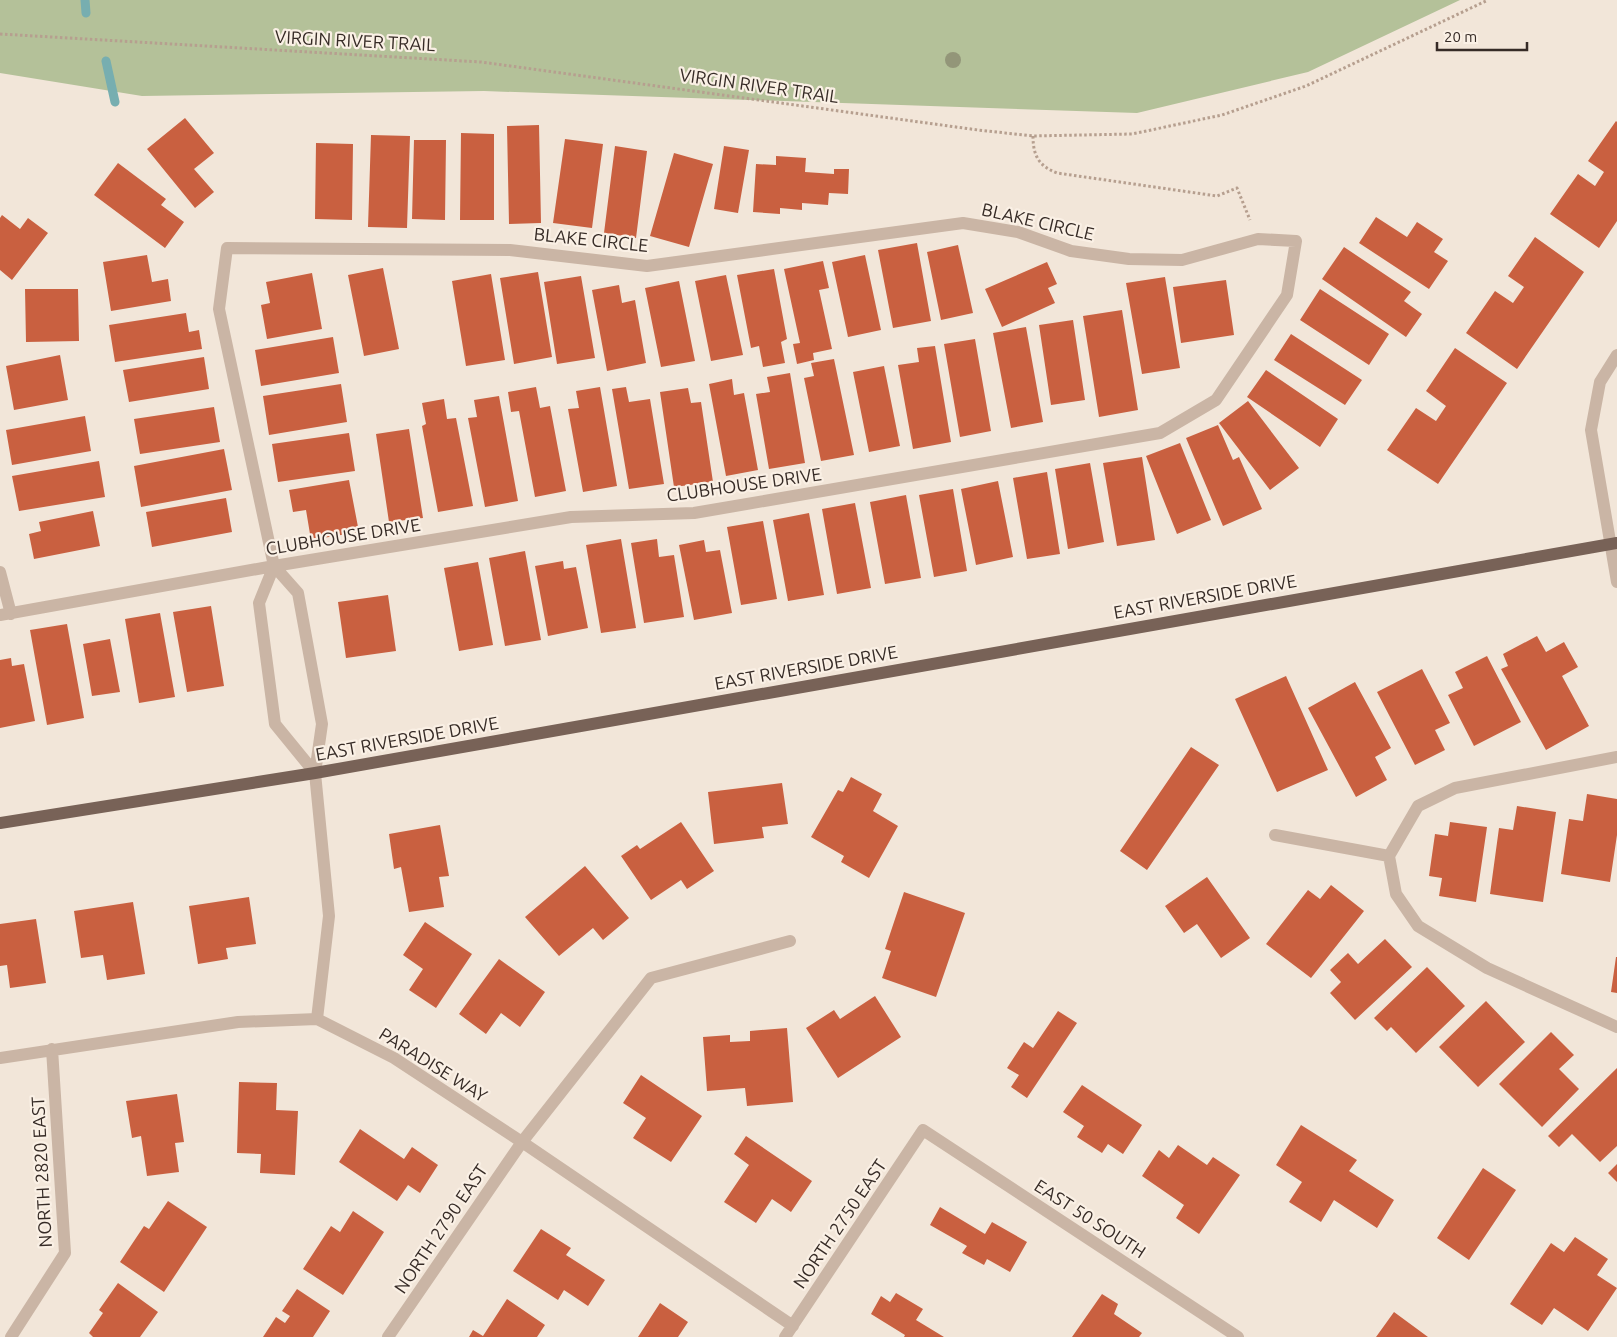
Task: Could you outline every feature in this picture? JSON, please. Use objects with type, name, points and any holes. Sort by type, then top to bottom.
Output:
[{"type":"main road","name":"EAST RIVERSIDE DRIVE","points":[[0,823],[315,773],[1613,543]]},
{"type":"street","name":"BLAKE CIRCLE","points":[[274,566],[219,309],[227,248],[510,250],[647,266],[962,223],[1018,232],[1071,251],[1129,259],[1182,260],[1258,239],[1296,242]]},
{"type":"street","name":"CLUBHOUSE DRIVE","points":[[6,615],[274,566],[571,518],[694,513],[1160,433],[1216,400],[1287,295],[1296,242]]},
{"type":"street","points":[[1617,355],[1600,382],[1591,430],[1613,543],[1617,582]]},
{"type":"street","points":[[315,773],[275,724],[259,603],[274,566],[298,593],[322,724],[315,773],[328,916],[317,1019]]},
{"type":"street","points":[[0,572],[6,615]]},
{"type":"street","points":[[1617,757],[1455,788],[1418,806],[1389,856],[1396,894],[1418,926],[1487,968],[1617,1027]]},
{"type":"street","points":[[1274,835],[1389,856]]},
{"type":"street","name":"NORTH 2790 EAST","points":[[388,1337],[522,1142],[650,978],[790,941]]},
{"type":"street","name":"PARADISE WAY","points":[[0,1058],[238,1022],[317,1019],[394,1058],[522,1142],[793,1326]]},
{"type":"street","name":"NORTH 2820 EAST","points":[[10,1337],[66,1253],[52,1049]]},
{"type":"street","name":"NORTH 2750 EAST","points":[[785,1337],[923,1130]]},
{"type":"street","name":"EAST 50 SOUTH","points":[[923,1130],[1238,1337]]},
{"type":"path","name":"VIRGIN RIVER TRAIL","points":[[0,34],[481,62],[978,130],[1033,136],[1132,134],[1222,115],[1306,86],[1488,0]]},
{"type":"path","points":[[1033,136],[1033,144],[1038,159],[1046,169],[1057,174],[1217,196],[1237,188],[1258,239]]},
{"type":"green space","points":[[0,0],[1460,0],[1308,72],[1137,113],[484,91],[142,96],[0,73]]},
{"type":"building","points":[[185,118],[214,153],[194,169],[214,192],[195,208],[147,149]]},
{"type":"building","points":[[1616,121],[1617,221],[1599,248],[1550,214],[1578,174],[1595,186],[1604,172],[1588,161]]},
{"type":"building","points":[[539,125],[541,223],[509,224],[507,126]]},
{"type":"building","points":[[461,133],[494,134],[494,220],[460,220]]},
{"type":"building","points":[[371,135],[410,136],[407,228],[368,227]]},
{"type":"building","points":[[565,139],[603,144],[592,228],[553,223]]},
{"type":"building","points":[[414,140],[446,140],[445,220],[412,219]]},
{"type":"building","points":[[316,143],[353,144],[352,220],[315,219]]},
{"type":"building","points":[[615,146],[647,151],[636,238],[604,233]]},
{"type":"building","points":[[724,146],[749,150],[738,213],[714,209]]},
{"type":"building","points":[[674,153],[713,164],[689,247],[650,236]]},
{"type":"building","points":[[776,156],[806,158],[805,172],[834,174],[834,169],[849,169],[848,194],[829,193],[828,205],[802,203],[802,210],[780,208],[780,214],[753,212],[756,164],[776,165]]},
{"type":"building","points":[[118,163],[166,199],[161,205],[184,222],[165,248],[94,195]]},
{"type":"building","points":[[2,215],[20,229],[28,218],[48,233],[12,280],[0,270],[0,218]]},
{"type":"building","points":[[1376,217],[1407,237],[1417,222],[1443,239],[1434,252],[1448,261],[1429,289],[1359,243]]},
{"type":"building","points":[[1535,237],[1584,272],[1517,369],[1466,333],[1495,291],[1513,303],[1524,287],[1508,276]]},
{"type":"building","points":[[917,243],[931,321],[893,328],[878,250]]},
{"type":"building","points":[[958,245],[973,313],[941,320],[927,252]]},
{"type":"building","points":[[1344,247],[1411,292],[1404,301],[1422,314],[1406,337],[1322,279]]},
{"type":"building","points":[[147,255],[152,282],[168,279],[171,301],[111,311],[103,262]]},
{"type":"building","points":[[865,255],[881,330],[848,337],[832,262]]},
{"type":"building","points":[[823,261],[829,288],[819,290],[832,349],[813,353],[814,360],[797,364],[793,344],[800,343],[784,269]]},
{"type":"building","points":[[1047,262],[1057,284],[1048,288],[1055,303],[1002,327],[985,289]]},
{"type":"building","points":[[383,268],[399,349],[364,356],[348,275]]},
{"type":"building","points":[[774,269],[787,339],[781,342],[785,363],[763,367],[759,346],[751,348],[737,275]]},
{"type":"building","points":[[538,272],[552,357],[514,364],[500,278]]},
{"type":"building","points":[[312,273],[322,329],[267,339],[261,305],[270,303],[266,282]]},
{"type":"building","points":[[491,274],[505,360],[466,366],[452,281]]},
{"type":"building","points":[[726,275],[743,355],[711,361],[695,281]]},
{"type":"building","points":[[581,276],[595,358],[557,364],[544,282]]},
{"type":"building","points":[[1165,277],[1180,368],[1142,374],[1126,283]]},
{"type":"building","points":[[1226,280],[1234,335],[1181,343],[1173,287]]},
{"type":"building","points":[[679,281],[695,361],[661,367],[645,288]]},
{"type":"building","points":[[619,285],[622,303],[635,300],[646,363],[607,371],[592,290]]},
{"type":"building","points":[[25,289],[78,289],[79,341],[26,342]]},
{"type":"building","points":[[1320,289],[1389,334],[1369,365],[1300,320]]},
{"type":"building","points":[[1122,310],[1138,410],[1099,417],[1083,316]]},
{"type":"building","points":[[186,313],[189,332],[199,330],[202,349],[115,362],[109,325]]},
{"type":"building","points":[[1073,320],[1085,400],[1051,405],[1039,325]]},
{"type":"building","points":[[1026,327],[1043,422],[1011,428],[993,333]]},
{"type":"building","points":[[1291,334],[1362,380],[1345,405],[1274,360]]},
{"type":"building","points":[[333,337],[339,373],[261,386],[255,350]]},
{"type":"building","points":[[975,339],[991,431],[960,437],[944,344]]},
{"type":"building","points":[[935,346],[951,442],[913,449],[898,365],[919,362],[917,348]]},
{"type":"building","points":[[1455,348],[1507,383],[1438,484],[1387,450],[1416,408],[1436,421],[1446,406],[1426,391]]},
{"type":"building","points":[[60,355],[68,400],[14,410],[6,366]]},
{"type":"building","points":[[204,357],[209,389],[129,402],[123,370]]},
{"type":"building","points":[[834,359],[854,455],[821,461],[804,378],[814,376],[811,363]]},
{"type":"building","points":[[884,366],[900,446],[869,452],[853,372]]},
{"type":"building","points":[[1266,370],[1338,419],[1320,447],[1247,397]]},
{"type":"building","points":[[790,373],[805,463],[769,469],[756,394],[770,392],[767,377]]},
{"type":"building","points":[[732,379],[734,395],[744,393],[758,470],[726,476],[709,384]]},
{"type":"building","points":[[341,384],[347,422],[269,435],[263,396]]},
{"type":"building","points":[[536,387],[540,408],[550,406],[566,491],[535,497],[519,411],[511,412],[508,392]]},
{"type":"building","points":[[600,387],[617,486],[583,492],[568,409],[579,408],[576,391]]},
{"type":"building","points":[[626,387],[629,402],[650,399],[664,484],[629,489],[612,389]]},
{"type":"building","points":[[688,388],[691,403],[701,402],[713,482],[674,487],[660,392]]},
{"type":"building","points":[[499,396],[518,501],[485,507],[468,418],[477,417],[474,400]]},
{"type":"building","points":[[444,399],[447,419],[456,418],[473,506],[438,512],[422,426],[426,424],[422,403]]},
{"type":"building","points":[[1248,401],[1299,468],[1270,490],[1219,423]]},
{"type":"building","points":[[214,407],[220,442],[140,454],[134,419]]},
{"type":"building","points":[[85,416],[91,451],[12,465],[6,430]]},
{"type":"building","points":[[1218,425],[1233,460],[1239,457],[1262,509],[1223,526],[1186,438]]},
{"type":"building","points":[[409,429],[423,518],[389,522],[376,434]]},
{"type":"building","points":[[349,433],[355,471],[278,482],[272,444]]},
{"type":"building","points":[[1180,443],[1211,520],[1177,534],[1146,456]]},
{"type":"building","points":[[224,449],[232,490],[141,507],[134,466]]},
{"type":"building","points":[[1142,457],[1155,540],[1117,546],[1103,463]]},
{"type":"building","points":[[99,461],[105,497],[19,511],[12,476]]},
{"type":"building","points":[[1090,463],[1104,542],[1068,549],[1055,469]]},
{"type":"building","points":[[1047,472],[1060,554],[1027,559],[1013,478]]},
{"type":"building","points":[[349,480],[359,532],[311,540],[306,510],[293,512],[289,490]]},
{"type":"building","points":[[998,481],[1013,557],[976,565],[961,489]]},
{"type":"building","points":[[953,489],[967,571],[934,577],[919,495]]},
{"type":"building","points":[[906,495],[921,578],[885,584],[870,502]]},
{"type":"building","points":[[226,498],[232,532],[152,547],[146,512]]},
{"type":"building","points":[[855,503],[871,588],[837,594],[822,509]]},
{"type":"building","points":[[93,511],[100,546],[34,559],[29,534],[41,531],[39,522]]},
{"type":"building","points":[[809,513],[824,595],[788,601],[773,520]]},
{"type":"building","points":[[763,521],[777,599],[741,605],[727,527]]},
{"type":"building","points":[[621,539],[636,628],[601,633],[586,545]]},
{"type":"building","points":[[657,539],[659,557],[674,555],[684,617],[644,623],[631,543]]},
{"type":"building","points":[[704,540],[706,552],[720,550],[732,613],[694,620],[679,545]]},
{"type":"building","points":[[525,551],[541,640],[505,646],[489,558]]},
{"type":"building","points":[[563,561],[564,569],[576,567],[588,628],[548,636],[535,566]]},
{"type":"building","points":[[478,562],[493,645],[459,651],[444,568]]},
{"type":"building","points":[[388,595],[396,651],[346,658],[338,602]]},
{"type":"building","points":[[211,606],[224,686],[187,692],[173,612]]},
{"type":"building","points":[[160,613],[175,697],[139,703],[125,619]]},
{"type":"building","points":[[67,624],[84,718],[47,725],[30,630]]},
{"type":"building","points":[[1537,636],[1546,652],[1564,642],[1578,667],[1562,676],[1589,726],[1546,750],[1501,669],[1508,666],[1503,654]]},
{"type":"building","points":[[110,639],[120,692],[92,696],[83,644]]},
{"type":"building","points":[[1487,656],[1521,722],[1474,746],[1448,695],[1463,688],[1455,672]]},
{"type":"building","points":[[11,658],[12,666],[24,664],[35,721],[0,728],[0,660]]},
{"type":"building","points":[[1422,669],[1450,723],[1435,730],[1445,750],[1415,765],[1377,692]]},
{"type":"building","points":[[1286,676],[1328,770],[1277,792],[1235,699]]},
{"type":"building","points":[[1355,682],[1391,748],[1375,757],[1387,780],[1356,797],[1308,708]]},
{"type":"building","points":[[1191,747],[1219,765],[1147,870],[1120,851]]},
{"type":"building","points":[[851,777],[882,794],[873,811],[898,826],[869,878],[841,862],[844,856],[811,837],[838,790],[843,792]]},
{"type":"building","points":[[782,783],[788,824],[762,827],[764,838],[714,844],[708,792]]},
{"type":"building","points":[[1587,794],[1617,799],[1617,835],[1610,882],[1561,874],[1569,819],[1583,821]]},
{"type":"building","points":[[1517,806],[1556,812],[1543,902],[1490,894],[1499,828],[1513,830]]},
{"type":"building","points":[[681,822],[714,871],[687,889],[681,880],[651,900],[621,856],[637,845],[640,849]]},
{"type":"building","points":[[1450,822],[1487,827],[1476,902],[1439,896],[1442,878],[1429,876],[1435,834],[1448,836]]},
{"type":"building","points":[[440,825],[449,876],[439,877],[444,907],[409,912],[401,867],[394,869],[389,834]]},
{"type":"building","points":[[585,866],[629,918],[603,940],[593,928],[559,956],[525,917]]},
{"type":"building","points":[[1207,877],[1250,938],[1221,958],[1197,924],[1184,933],[1165,906]]},
{"type":"building","points":[[1331,885],[1364,911],[1311,978],[1266,944],[1308,890],[1320,899]]},
{"type":"building","points":[[904,892],[965,913],[936,997],[882,978],[891,951],[885,949]]},
{"type":"building","points":[[249,897],[256,944],[226,948],[228,959],[198,964],[189,906]]},
{"type":"building","points":[[133,902],[145,974],[107,980],[103,955],[81,958],[74,911]]},
{"type":"building","points":[[36,919],[46,983],[10,988],[7,965],[0,966],[0,924]]},
{"type":"building","points":[[425,922],[472,954],[436,1008],[409,990],[423,969],[403,955]]},
{"type":"building","points":[[1385,939],[1412,967],[1355,1020],[1330,993],[1341,982],[1330,970],[1348,953],[1358,964]]},
{"type":"building","points":[[1617,957],[1617,993],[1611,992]]},
{"type":"building","points":[[499,959],[545,992],[520,1027],[501,1013],[486,1034],[459,1014]]},
{"type":"building","points":[[1427,967],[1465,1006],[1416,1053],[1391,1027],[1387,1031],[1374,1018]]},
{"type":"building","points":[[875,996],[901,1037],[838,1078],[806,1028],[834,1010],[840,1019]]},
{"type":"building","points":[[1486,1001],[1525,1042],[1478,1087],[1439,1047]]},
{"type":"building","points":[[1058,1011],[1077,1023],[1027,1098],[1011,1087],[1019,1075],[1007,1068],[1024,1042],[1033,1048]]},
{"type":"building","points":[[787,1028],[793,1102],[747,1106],[745,1088],[707,1091],[703,1037],[730,1035],[730,1042],[750,1041],[750,1031]]},
{"type":"building","points":[[1551,1032],[1574,1055],[1559,1069],[1579,1089],[1542,1127],[1499,1084]]},
{"type":"building","points":[[1617,1068],[1617,1146],[1600,1162],[1572,1134],[1559,1147],[1548,1136]]},
{"type":"building","points":[[641,1075],[702,1116],[671,1162],[633,1138],[646,1118],[623,1103]]},
{"type":"building","points":[[239,1082],[277,1083],[276,1110],[298,1111],[295,1175],[260,1173],[261,1154],[237,1153]]},
{"type":"building","points":[[1082,1085],[1142,1125],[1123,1154],[1108,1144],[1102,1153],[1077,1137],[1084,1126],[1063,1112]]},
{"type":"building","points":[[177,1094],[184,1142],[175,1143],[179,1172],[147,1176],[141,1136],[132,1138],[126,1101]]},
{"type":"building","points":[[1301,1125],[1357,1160],[1349,1171],[1394,1200],[1377,1228],[1334,1200],[1321,1222],[1289,1202],[1302,1182],[1276,1165]]},
{"type":"building","points":[[360,1129],[404,1159],[412,1147],[438,1165],[420,1193],[408,1185],[397,1201],[339,1162]]},
{"type":"building","points":[[746,1136],[812,1181],[791,1212],[772,1199],[756,1223],[724,1202],[749,1165],[734,1154]]},
{"type":"building","points":[[1178,1145],[1207,1165],[1213,1157],[1240,1175],[1199,1234],[1176,1218],[1184,1205],[1142,1176],[1159,1150],[1169,1158]]},
{"type":"building","points":[[1617,1164],[1617,1182],[1608,1173]]},
{"type":"building","points":[[1483,1168],[1516,1190],[1469,1260],[1437,1238]]},
{"type":"building","points":[[168,1201],[207,1227],[164,1292],[120,1262],[144,1226],[149,1229]]},
{"type":"building","points":[[940,1207],[985,1234],[992,1222],[1027,1242],[1010,1272],[987,1259],[984,1265],[962,1253],[967,1246],[930,1225]]},
{"type":"building","points":[[353,1211],[384,1232],[343,1295],[303,1269],[331,1226],[340,1232]]},
{"type":"building","points":[[541,1229],[571,1248],[566,1255],[605,1280],[588,1306],[564,1290],[558,1300],[513,1271]]},
{"type":"building","points":[[1575,1237],[1608,1259],[1597,1275],[1617,1288],[1588,1331],[1554,1308],[1542,1325],[1510,1304],[1551,1243],[1564,1252]]},
{"type":"building","points":[[118,1283],[158,1312],[140,1337],[93,1337],[89,1333],[103,1313],[99,1310]]},
{"type":"building","points":[[297,1289],[330,1311],[313,1337],[263,1337],[276,1317],[285,1323],[290,1316],[282,1311]]},
{"type":"building","points":[[896,1293],[923,1309],[916,1320],[944,1337],[904,1337],[905,1335],[871,1314],[881,1296],[890,1302]]},
{"type":"building","points":[[1102,1294],[1118,1304],[1114,1314],[1142,1333],[1139,1337],[1072,1337]]},
{"type":"building","points":[[507,1299],[545,1325],[537,1337],[469,1337],[473,1330],[483,1336]]},
{"type":"building","points":[[660,1303],[688,1322],[678,1337],[638,1337]]},
{"type":"building","points":[[1394,1312],[1428,1337],[1376,1337]]},
{"type":"waterway","points":[[85,0],[86,13]]},
{"type":"waterway","points":[[106,61],[115,102]]}]
